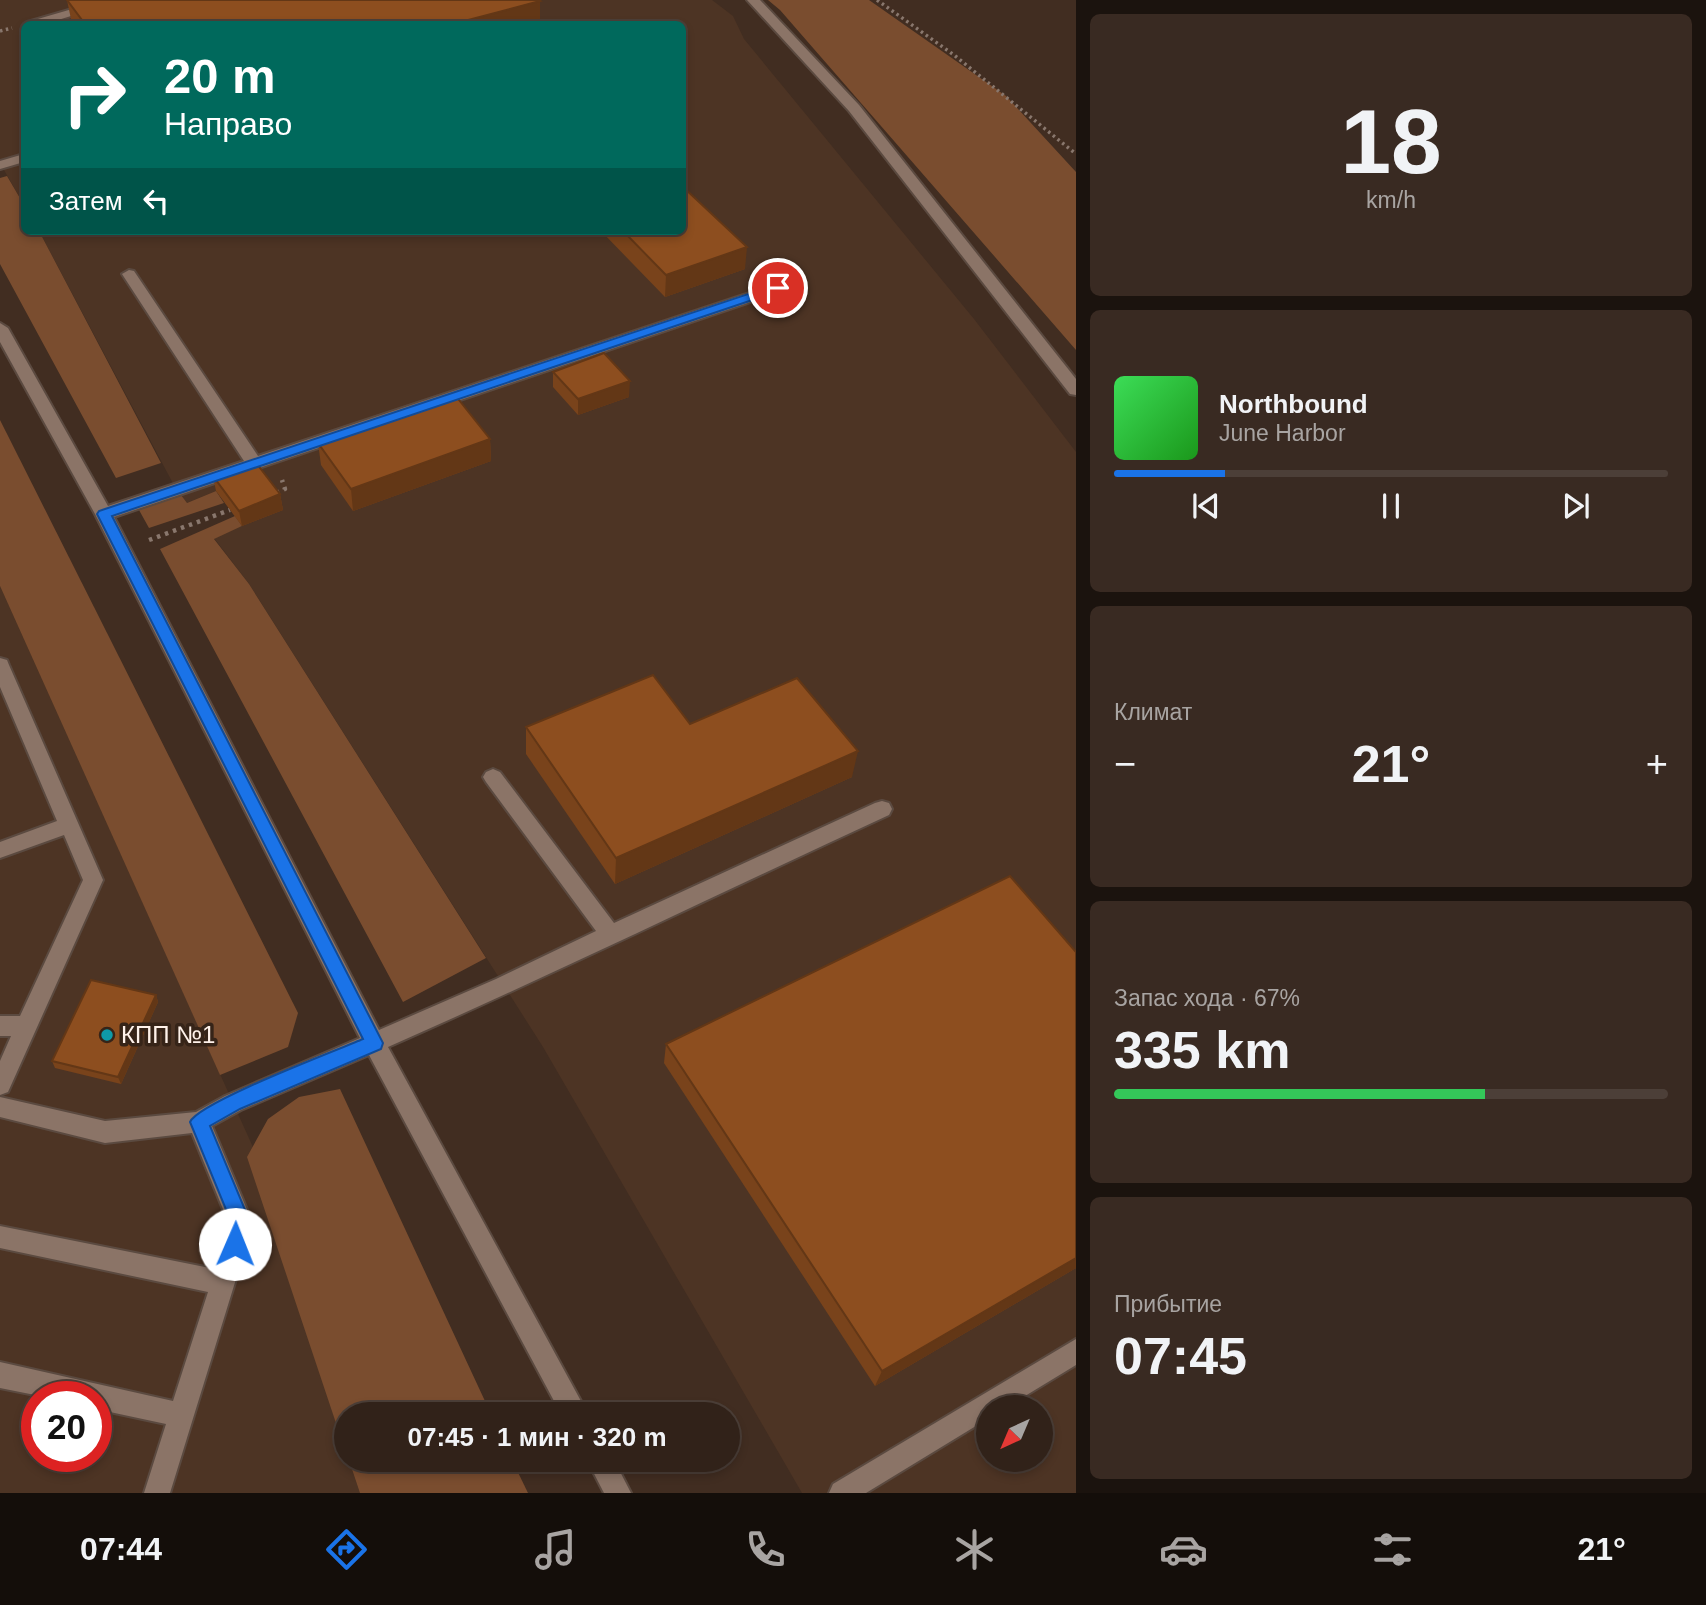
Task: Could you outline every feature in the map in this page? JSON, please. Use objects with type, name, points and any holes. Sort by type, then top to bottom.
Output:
[{"type":"lane","points":[[37,21],[117,0]]},
{"type":"lane","points":[[753,0],[854,108],[1076,390]]},
{"type":"lane","points":[[0,165],[21,159]]},
{"type":"lane","points":[[129,274],[254,463]]},
{"type":"lane","points":[[104,514],[778,288]]},
{"type":"lane","points":[[0,328],[104,514],[374,1043],[568,1402]]},
{"type":"lane","points":[[0,665],[93,880],[0,1085]]},
{"type":"lane","points":[[493,777],[610,934]]},
{"type":"lane","points":[[0,1107],[105,1132],[199,1122],[233,1103],[504,986],[610,934],[882,809]]},
{"type":"lane","points":[[0,850],[69,825]]},
{"type":"lane","points":[[0,1026],[27,1026]]},
{"type":"lane","points":[[157,1493],[241,1224],[199,1122]]},
{"type":"lane","points":[[0,1237],[223,1283]]},
{"type":"lane","points":[[842,1493],[1076,1351]]},
{"type":"lane","points":[[0,1376],[181,1415]]},
{"type":"lane","points":[[607,1472],[618,1493]]},
{"type":"path","points":[[877,0],[954,55],[1076,154]]},
{"type":"path","points":[[148,540],[230,510]]},
{"type":"shaded area","points":[[0,0],[712,0],[733,16],[744,39],[974,319],[1076,452],[1076,1493],[802,1493],[543,1047],[249,584],[214,538],[242,526],[216,491],[187,503],[176,489],[41,235],[686,235],[686,21],[21,21],[21,200],[0,163]]},
{"type":"shaded area","points":[[768,0],[869,0],[1006,96],[1076,172],[1076,350],[780,10]]},
{"type":"shaded area","points":[[7,176],[21,200],[21,235],[41,235],[161,463],[116,478],[0,264],[0,178]]},
{"type":"shaded area","points":[[0,420],[298,1013],[288,1047],[220,1075],[0,586]]},
{"type":"shaded area","points":[[216,491],[224,503],[149,528],[139,510],[181,495],[187,503]]},
{"type":"shaded area","points":[[235,516],[242,526],[214,539],[249,584],[486,958],[403,1002],[160,549]]},
{"type":"shaded area","points":[[0,586],[252,1145],[345,1402],[334,1402],[334,1472],[370,1472],[378,1493],[0,1493]]},
{"type":"shaded area","points":[[340,1089],[485,1402],[334,1402],[334,1417],[247,1157],[268,1119],[299,1097]]},
{"type":"shaded area","points":[[353,1472],[518,1472],[528,1493],[360,1493]]},
{"type":"building","points":[[67,0],[540,1],[464,21],[83,21]]},
{"type":"building","points":[[686,190],[747,247],[666,275],[627,235],[686,235]]},
{"type":"building","points":[[604,353],[630,381],[578,399],[553,372]]},
{"type":"building","points":[[455,395],[490,439],[351,489],[318,443]]},
{"type":"building","points":[[254,460],[280,494],[239,511],[213,476]]},
{"type":"building","points":[[653,675],[690,724],[797,678],[858,751],[616,858],[526,727]]},
{"type":"building","points":[[1010,876],[1076,952],[1076,1258],[882,1371],[666,1044]]},
{"type":"building","name":"КПП №1","points":[[91,980],[156,995],[118,1077],[52,1061]]},
{"type":"place","name":"КПП №1","points":[[107,1035]]},
{"type":"route","points":[[235,1244],[241,1224],[199,1122],[233,1103],[374,1043],[104,514],[778,288]]}]
